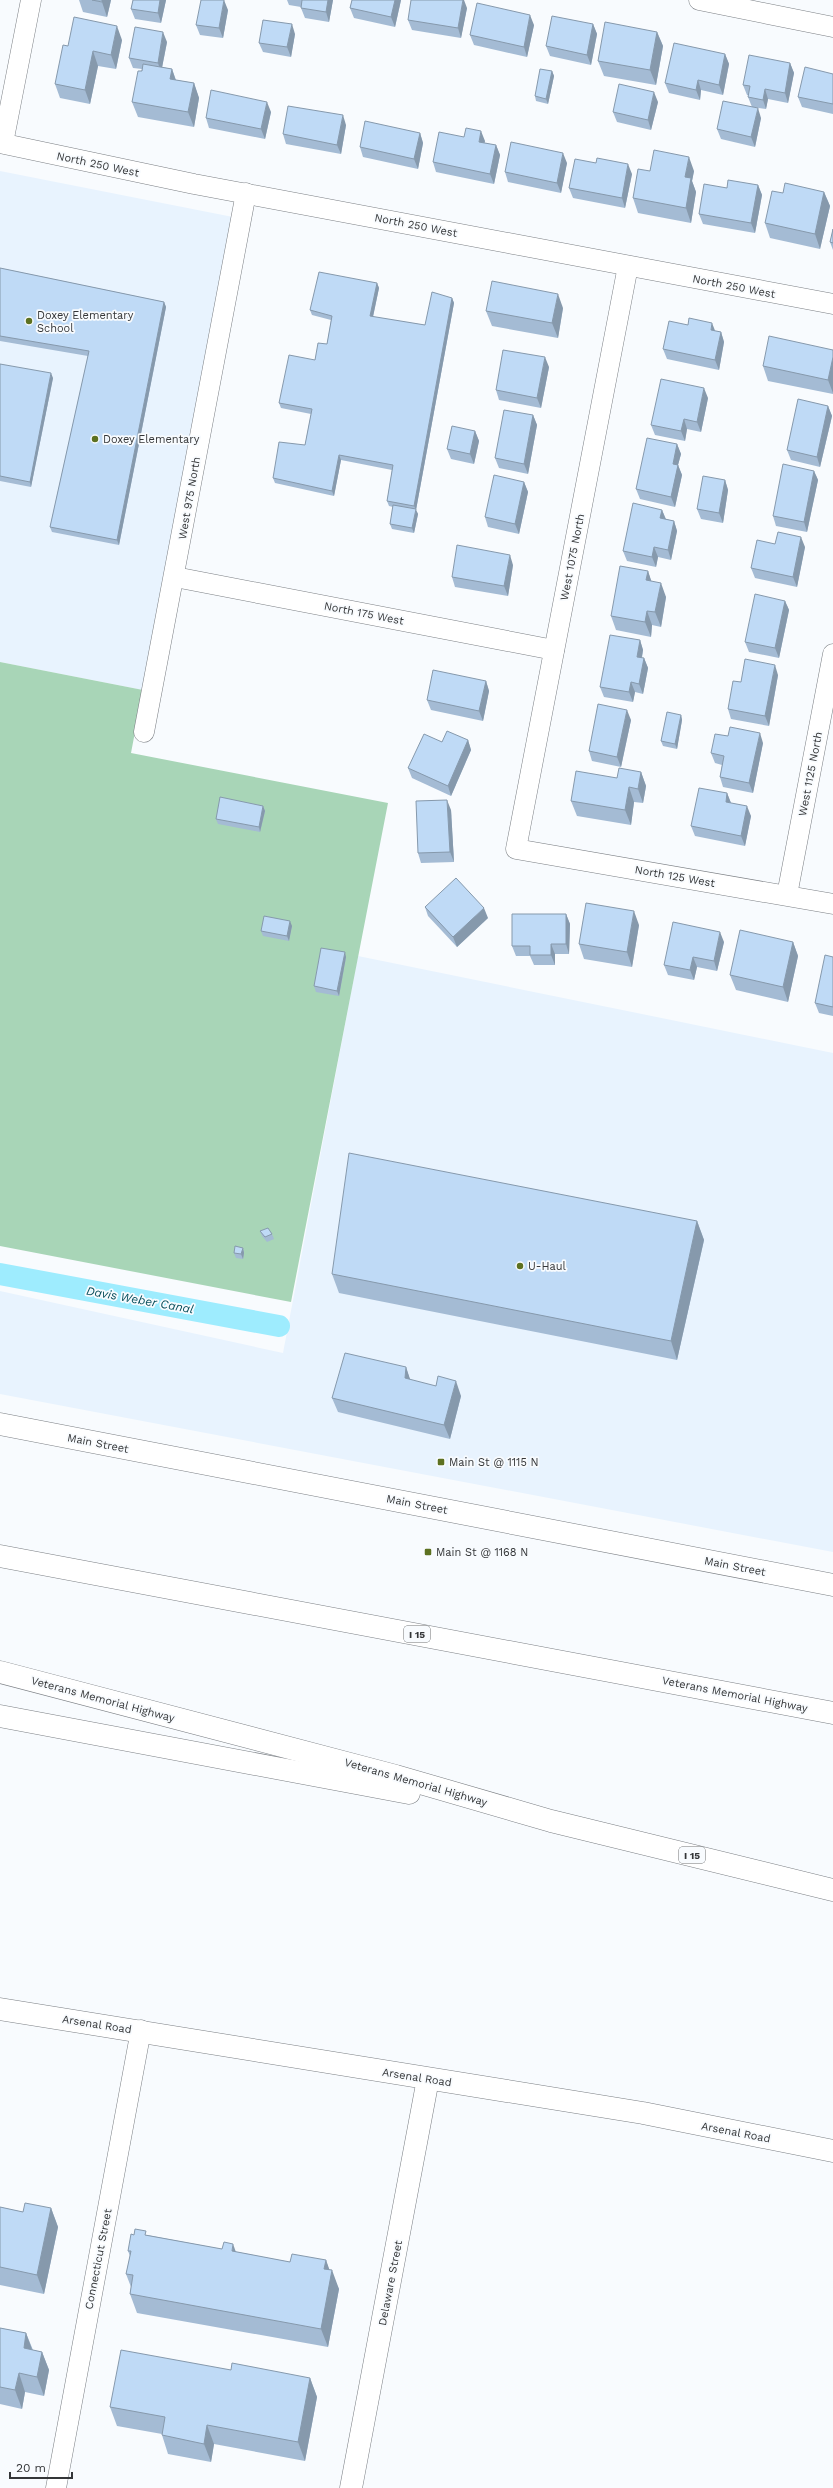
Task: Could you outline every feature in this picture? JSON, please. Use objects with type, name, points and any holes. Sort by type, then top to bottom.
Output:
[{"type":"main road","name":"Main Street","points":[[0,1424],[833,1584]]},
{"type":"main road","name":"Veterans Memorial Highway","points":[[0,1556],[833,1713]]},
{"type":"main road","name":"Veterans Memorial Highway","points":[[0,1672],[396,1776],[552,1821],[833,1890]]},
{"type":"main road","points":[[0,1716],[79,1729],[552,1821]]},
{"type":"main road","name":"Arsenal Road","points":[[0,2009],[141,2030],[643,2113],[833,2151]]},
{"type":"main road","name":"Delaware Street","points":[[351,2488],[428,2078]]},
{"type":"street","points":[[1,143],[31,0]]},
{"type":"street","points":[[699,0],[833,27]]},
{"type":"street","name":"North 250 West","points":[[1,143],[246,193],[833,304]]},
{"type":"street","name":"West 975 North","points":[[144,732],[175,577],[246,193]]},
{"type":"street","name":"West 1075 North","points":[[516,849],[628,266]]},
{"type":"street","name":"North 175 West","points":[[175,577],[554,650]]},
{"type":"street","name":"West 1125 North","points":[[786,895],[833,654]]},
{"type":"street","name":"North 125 West","points":[[516,849],[833,904]]},
{"type":"street","name":"Connecticut Street","points":[[56,2488],[141,2030]]},
{"type":"shaded area","name":"Doxey Elementary","points":[[0,171],[233,217],[143,690],[0,662]]},
{"type":"shaded area","points":[[358,956],[833,1053],[833,1552],[0,1394],[0,1291],[283,1353]]},
{"type":"green space","points":[[0,662],[143,690],[131,753],[388,803],[291,1302],[0,1246]]},
{"type":"building","points":[[133,0],[160,0],[158,13],[131,9]]},
{"type":"building","points":[[201,0],[224,0],[219,28],[196,25]]},
{"type":"building","points":[[302,0],[328,0],[326,12],[301,8]]},
{"type":"building","points":[[352,0],[395,0],[391,17],[350,8]]},
{"type":"building","points":[[411,0],[463,0],[458,28],[408,20]]},
{"type":"building","points":[[477,3],[530,15],[524,47],[470,35]]},
{"type":"building","points":[[552,16],[593,24],[587,55],[546,46]]},
{"type":"building","points":[[74,17],[117,26],[111,55],[93,51],[85,90],[55,84],[63,45],[68,46]]},
{"type":"building","points":[[263,20],[292,24],[287,47],[259,43]]},
{"type":"building","points":[[605,22],[657,32],[650,70],[598,61]]},
{"type":"building","points":[[135,27],[163,32],[158,63],[129,58]]},
{"type":"building","points":[[674,43],[725,54],[719,85],[698,80],[696,90],[665,83]]},
{"type":"building","points":[[749,55],[790,63],[785,93],[765,89],[763,100],[748,97],[750,86],[743,85]]},
{"type":"building","points":[[143,64],[172,69],[170,79],[194,83],[188,112],[132,102],[138,71],[142,71]]},
{"type":"building","points":[[805,67],[833,74],[833,104],[798,97]]},
{"type":"building","points":[[540,69],[552,71],[546,99],[535,96]]},
{"type":"building","points":[[619,84],[654,92],[648,120],[613,112]]},
{"type":"building","points":[[211,90],[267,102],[261,129],[206,118]]},
{"type":"building","points":[[723,101],[758,108],[751,137],[717,129]]},
{"type":"building","points":[[288,106],[343,115],[337,145],[283,134]]},
{"type":"building","points":[[365,121],[420,133],[414,159],[360,147]]},
{"type":"building","points":[[466,128],[481,131],[479,142],[496,145],[490,174],[433,162],[439,132],[464,137]]},
{"type":"building","points":[[511,142],[563,153],[557,183],[505,172]]},
{"type":"building","points":[[654,150],[689,157],[685,177],[691,178],[686,208],[633,198],[638,169],[650,171]]},
{"type":"building","points":[[597,158],[628,164],[622,198],[569,188],[575,159],[596,163]]},
{"type":"building","points":[[728,180],[758,185],[751,223],[699,214],[704,184],[727,188]]},
{"type":"building","points":[[785,183],[824,192],[815,234],[765,223],[772,191],[783,193]]},
{"type":"building","points":[[833,229],[833,243],[830,242]]},
{"type":"building","name":"Doxey Elementary","points":[[0,268],[164,302],[117,540],[50,527],[89,351],[0,336]]},
{"type":"building","points":[[319,272],[377,283],[370,316],[425,325],[432,292],[452,298],[414,506],[387,501],[393,465],[339,455],[332,491],[273,478],[279,442],[305,445],[312,409],[279,403],[289,355],[315,360],[318,343],[327,344],[332,316],[310,310]]},
{"type":"building","points":[[492,281],[558,294],[552,323],[486,311]]},
{"type":"building","points":[[689,318],[712,323],[711,330],[721,332],[715,360],[663,349],[669,321],[688,325]]},
{"type":"building","points":[[769,336],[833,350],[828,380],[763,366]]},
{"type":"building","points":[[503,350],[545,357],[537,398],[496,390]]},
{"type":"building","points":[[0,364],[51,373],[30,482],[0,476]]},
{"type":"building","points":[[661,379],[704,388],[697,422],[684,419],[681,431],[651,425]]},
{"type":"building","points":[[798,399],[828,406],[817,457],[787,450]]},
{"type":"building","points":[[504,410],[533,415],[524,464],[495,458]]},
{"type":"building","points":[[452,426],[475,431],[470,454],[447,449]]},
{"type":"building","points":[[647,438],[677,444],[673,464],[678,465],[671,497],[636,489]]},
{"type":"building","points":[[783,464],[814,471],[804,522],[773,516]]},
{"type":"building","points":[[494,475],[524,482],[515,524],[485,517]]},
{"type":"building","points":[[703,476],[725,480],[719,513],[697,509]]},
{"type":"building","points":[[633,503],[662,510],[660,518],[674,521],[668,550],[654,547],[652,557],[623,551]]},
{"type":"building","points":[[393,505],[416,509],[412,528],[390,524]]},
{"type":"building","points":[[778,532],[801,537],[793,577],[751,568],[757,540],[775,544]]},
{"type":"building","points":[[457,545],[510,555],[504,586],[452,577]]},
{"type":"building","points":[[620,566],[648,571],[646,580],[661,583],[655,612],[647,611],[645,622],[611,616]]},
{"type":"building","points":[[755,594],[785,601],[775,648],[745,642]]},
{"type":"building","points":[[610,635],[640,640],[637,657],[644,658],[639,684],[631,682],[629,692],[600,687]]},
{"type":"building","points":[[745,659],[775,665],[765,716],[728,709],[733,681],[741,682]]},
{"type":"building","points":[[433,670],[486,681],[479,711],[427,700]]},
{"type":"building","points":[[598,704],[627,710],[617,757],[589,751]]},
{"type":"building","points":[[667,712],[681,715],[675,744],[661,741]]},
{"type":"building","points":[[730,727],[760,733],[749,783],[720,777],[724,756],[711,753],[715,734],[728,736]]},
{"type":"building","points":[[447,731],[468,740],[448,786],[408,768],[424,734],[442,742]]},
{"type":"building","points":[[619,768],[641,772],[638,789],[629,787],[625,810],[571,801],[576,771],[617,778]]},
{"type":"building","points":[[699,788],[727,793],[726,802],[747,806],[741,836],[691,826]]},
{"type":"building","points":[[220,797],[263,806],[259,827],[216,819]]},
{"type":"building","points":[[447,800],[450,852],[418,853],[416,801]]},
{"type":"building","points":[[456,878],[484,908],[453,937],[425,907]]},
{"type":"building","points":[[586,903],[634,911],[627,952],[579,944]]},
{"type":"building","points":[[512,914],[566,914],[566,944],[551,944],[551,955],[530,955],[530,946],[512,946]]},
{"type":"building","points":[[264,916],[290,921],[287,936],[261,931]]},
{"type":"building","points":[[673,922],[720,932],[714,961],[693,957],[690,970],[664,965]]},
{"type":"building","points":[[740,930],[793,942],[783,987],[730,975]]},
{"type":"building","points":[[321,948],[345,952],[337,991],[314,986]]},
{"type":"building","points":[[825,955],[833,957],[833,1007],[815,1003]]},
{"type":"building","name":"U-Haul","points":[[349,1153],[697,1221],[671,1341],[332,1274]]},
{"type":"building","points":[[268,1228],[272,1234],[265,1237],[260,1231]]},
{"type":"building","points":[[235,1246],[243,1248],[241,1254],[234,1253]]},
{"type":"building","points":[[345,1353],[406,1367],[405,1378],[436,1386],[438,1376],[456,1381],[444,1425],[332,1398]]},
{"type":"building","points":[[25,2203],[51,2208],[37,2275],[0,2267],[0,2207],[23,2212]]},
{"type":"building","points":[[135,2229],[146,2231],[145,2235],[222,2249],[224,2242],[233,2244],[232,2251],[290,2262],[292,2254],[326,2260],[324,2269],[332,2270],[321,2329],[130,2294],[133,2275],[126,2274],[131,2251],[128,2251],[131,2234],[134,2235]]},
{"type":"building","points":[[0,2328],[26,2333],[24,2348],[42,2352],[37,2377],[19,2373],[15,2390],[0,2387]]},
{"type":"building","points":[[121,2350],[231,2370],[232,2363],[310,2378],[298,2442],[207,2425],[204,2444],[162,2435],[165,2417],[110,2407]]},
{"type":"waterway","name":"Davis Weber Canal","points":[[0,1274],[279,1326]]},
{"type":"place","name":"Doxey Elementary School","points":[[29,321]]},
{"type":"place","name":"Doxey Elementary","points":[[95,439]]},
{"type":"place","name":"U-Haul","points":[[520,1266]]},
{"type":"place","name":"Main St @ 1115 N","points":[[441,1462]]},
{"type":"place","name":"Main St @ 1168 N","points":[[428,1552]]}]
